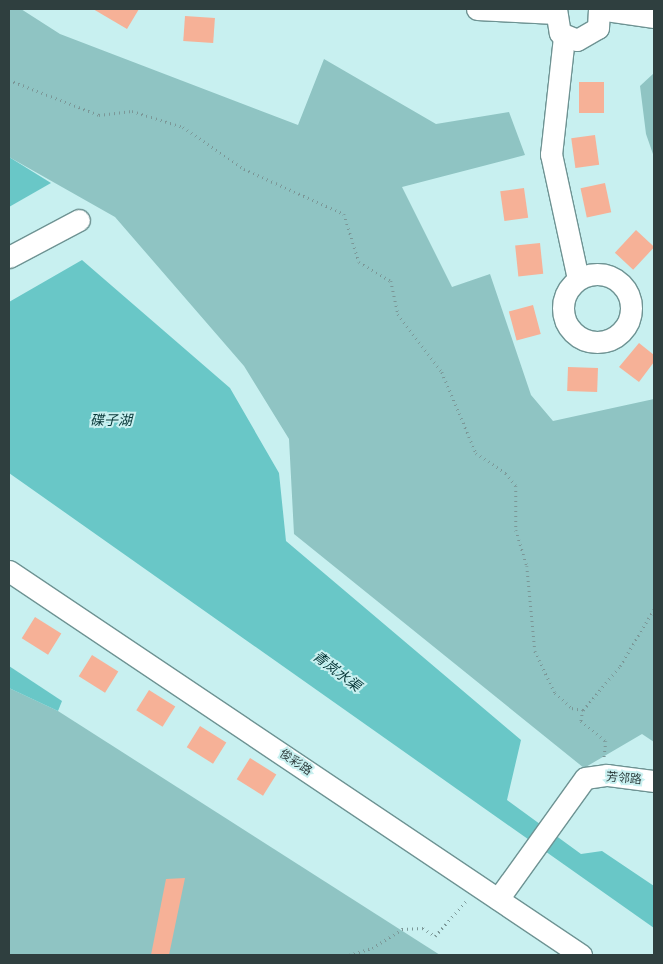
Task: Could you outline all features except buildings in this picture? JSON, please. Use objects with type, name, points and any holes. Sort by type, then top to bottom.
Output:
[{"type":"street","points":[[477,9],[556,11],[556,26],[564,37],[578,40],[592,35],[598,28],[599,9],[654,18]]},
{"type":"street","points":[[564,37],[551,154],[578,279]]},
{"type":"street","points":[[9,257],[79,220]]},
{"type":"street","name":"俊彩路","points":[[9,572],[581,955]]},
{"type":"street","name":"芳邻路","points":[[579,786],[607,774],[654,781]]},
{"type":"street","points":[[491,894],[515,871],[579,786]]},
{"type":"path","points":[[9,80],[99,115],[132,111],[183,127],[244,169],[344,214],[359,262],[391,281],[398,314],[442,372],[476,453],[506,473],[516,486],[516,530],[527,566],[535,651],[555,693],[572,708],[583,710]]},
{"type":"path","points":[[579,786],[605,758],[606,741],[581,721],[583,710],[620,666],[654,609]]},
{"type":"path","points":[[349,955],[372,948],[402,929],[422,928],[435,936],[464,902],[491,894]]},
{"type":"shaded area","points":[[9,9],[21,9],[60,34],[298,125],[324,59],[436,124],[509,112],[525,155],[402,187],[452,287],[490,274],[531,395],[553,421],[654,399],[654,742],[642,734],[584,768],[294,534],[289,439],[244,366],[115,217],[9,157]]},
{"type":"shaded area","points":[[654,73],[654,157],[646,134],[640,86]]},
{"type":"shaded area","points":[[9,688],[58,711],[440,955],[9,955]]},
{"type":"water","points":[[9,157],[51,183],[9,207]]},
{"type":"water","name":"碟子湖","points":[[82,260],[230,388],[279,473],[286,541],[521,740],[507,800],[581,854],[602,851],[654,886],[654,928],[9,473],[9,302]]},
{"type":"water","points":[[9,666],[62,701],[58,711],[9,688]]},
{"type":"water label","name":"青岚水渠","points":[[337,671]]}]
